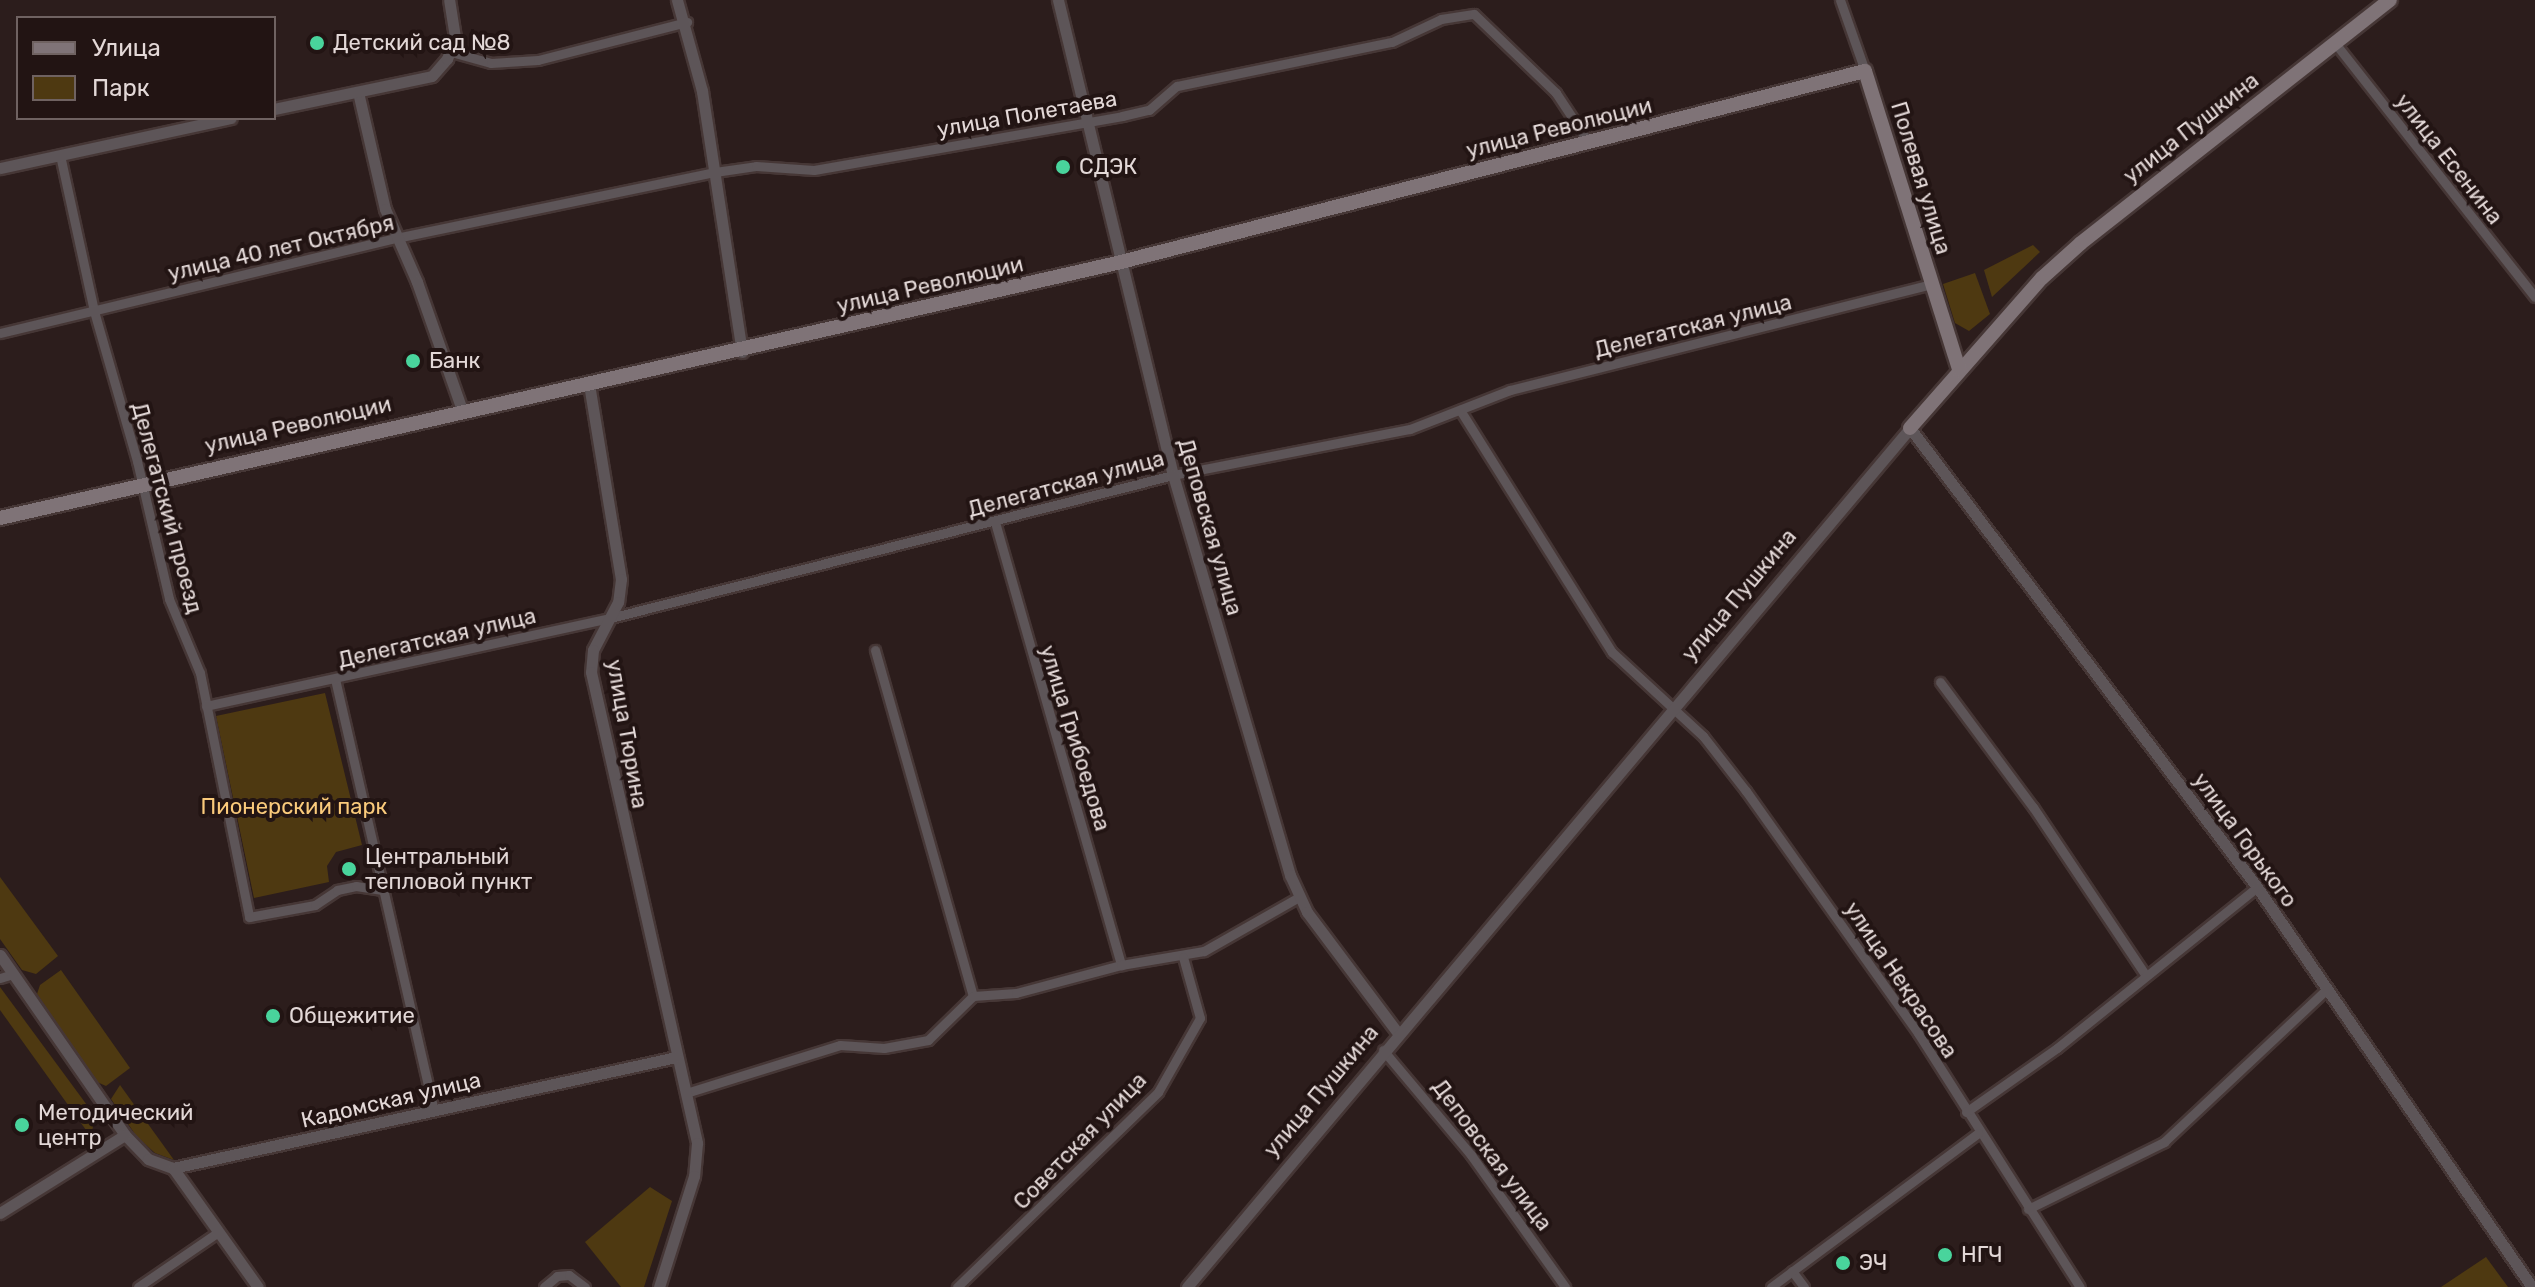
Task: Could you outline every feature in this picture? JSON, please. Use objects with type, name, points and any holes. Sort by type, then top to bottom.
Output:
[{"type":"main road","name":"улица Пушкина","points":[[1910,428],[1959,370],[2081,243],[2390,0]]},
{"type":"main road","name":"улица Революции","points":[[0,518],[462,410],[742,352],[1121,262],[1865,71]]},
{"type":"main road","name":"Полевая улица","points":[[1865,71],[1959,370]]},
{"type":"street","points":[[276,109],[432,76],[451,52],[455,29],[449,0]]},
{"type":"street","points":[[677,0],[687,22],[715,172],[742,352]]},
{"type":"street","name":"Деповская улица","points":[[1058,0],[1173,475],[1299,897],[1398,1033]]},
{"type":"street","name":"Полевая улица","points":[[1840,0],[1865,71]]},
{"type":"street","name":"улица Полетаева","points":[[571,200],[756,166],[814,170],[1149,110],[1177,86],[1392,42],[1441,19],[1474,14],[1556,93],[1589,143]]},
{"type":"street","points":[[451,52],[491,63],[538,60],[687,22]]},
{"type":"street","name":"улица Есенина","points":[[2335,43],[2535,297]]},
{"type":"street","points":[[358,92],[379,191],[462,410]]},
{"type":"street","points":[[0,168],[222,120]]},
{"type":"street","name":"Делегатский проезд","points":[[60,155],[94,311],[143,484],[169,599],[194,656],[249,917],[315,905],[337,890],[356,886],[381,890]]},
{"type":"street","name":"улица 40 лет Октября","points":[[0,333],[396,238],[463,228],[571,200]]},
{"type":"street","name":"Делегатская улица","points":[[206,706],[610,618],[1173,475],[1410,429],[1510,390],[1931,284]]},
{"type":"street","name":"улица Тюрина","points":[[589,384],[621,579],[610,618],[593,650],[591,672],[686,1093],[697,1162],[659,1287]]},
{"type":"street","name":"улица Некрасова","points":[[1460,410],[1612,652],[1703,736],[1790,852],[1918,1033],[1978,1133],[2080,1287]]},
{"type":"street","name":"улица Пушкина","points":[[1187,1287],[1383,1050],[1910,428]]},
{"type":"street","name":"улица Горького","points":[[1910,428],[2257,887],[2532,1287]]},
{"type":"street","name":"улица Грибоедова","points":[[995,522],[1121,965]]},
{"type":"street","points":[[875,650],[973,996]]},
{"type":"street","points":[[335,679],[381,890],[392,908],[400,969],[434,1110]]},
{"type":"street","points":[[1940,682],[2033,807],[2145,974]]},
{"type":"street","points":[[1966,1112],[2057,1048],[2145,974],[2257,887]]},
{"type":"street","points":[[686,1093],[840,1045],[884,1048],[928,1040],[973,996],[1016,993],[1121,965],[1183,957],[1232,937],[1299,897]]},
{"type":"street","points":[[0,955],[125,1135],[148,1159],[173,1168],[258,1287]]},
{"type":"street","name":"Советская улица","points":[[957,1287],[1158,1092],[1200,1018],[1183,957]]},
{"type":"street","points":[[0,978],[13,974]]},
{"type":"street","points":[[2028,1209],[2164,1142],[2327,989]]},
{"type":"street","name":"Деповская улица","points":[[1383,1050],[1471,1155],[1565,1287]]},
{"type":"street","name":"Кадомская улица","points":[[173,1168],[676,1057]]},
{"type":"street","points":[[1771,1287],[1978,1133]]},
{"type":"street","points":[[0,1213],[125,1135]]},
{"type":"street","points":[[138,1287],[217,1233]]},
{"type":"street","points":[[1792,1271],[1804,1287]]},
{"type":"street","points":[[544,1287],[557,1276],[569,1275],[585,1287]]},
{"type":"green space","points":[[2033,245],[2040,252],[1992,297],[1984,270]]},
{"type":"green space","points":[[1975,273],[1990,314],[1969,331],[1955,323],[1943,284]]},
{"type":"green space","name":"Пионерский парк","points":[[325,693],[362,845],[336,852],[327,866],[329,882],[254,898],[216,716]]},
{"type":"green space","points":[[0,877],[58,956],[36,974],[22,970],[0,939]]},
{"type":"green space","points":[[61,970],[130,1068],[106,1086],[97,1082],[37,994],[40,985]]},
{"type":"green space","points":[[0,987],[95,1116],[91,1137],[0,1010]]},
{"type":"green space","points":[[120,1085],[174,1160],[155,1153],[137,1137],[111,1099]]},
{"type":"green space","points":[[650,1187],[672,1201],[644,1287],[621,1287],[585,1242]]},
{"type":"green space","points":[[2486,1257],[2508,1287],[2441,1287]]},
{"type":"place","name":"Детский сад №8","points":[[317,43]]},
{"type":"place","name":"СДЭК","points":[[1063,167]]},
{"type":"place","name":"Банк","points":[[413,361]]},
{"type":"place","name":"Центральный тепловой пункт","points":[[349,869]]},
{"type":"place","name":"Общежитие","points":[[273,1016]]},
{"type":"place","name":"Методический центр","points":[[22,1125]]},
{"type":"place","name":"НГЧ","points":[[1945,1255]]},
{"type":"place","name":"ЭЧ","points":[[1843,1263]]}]
